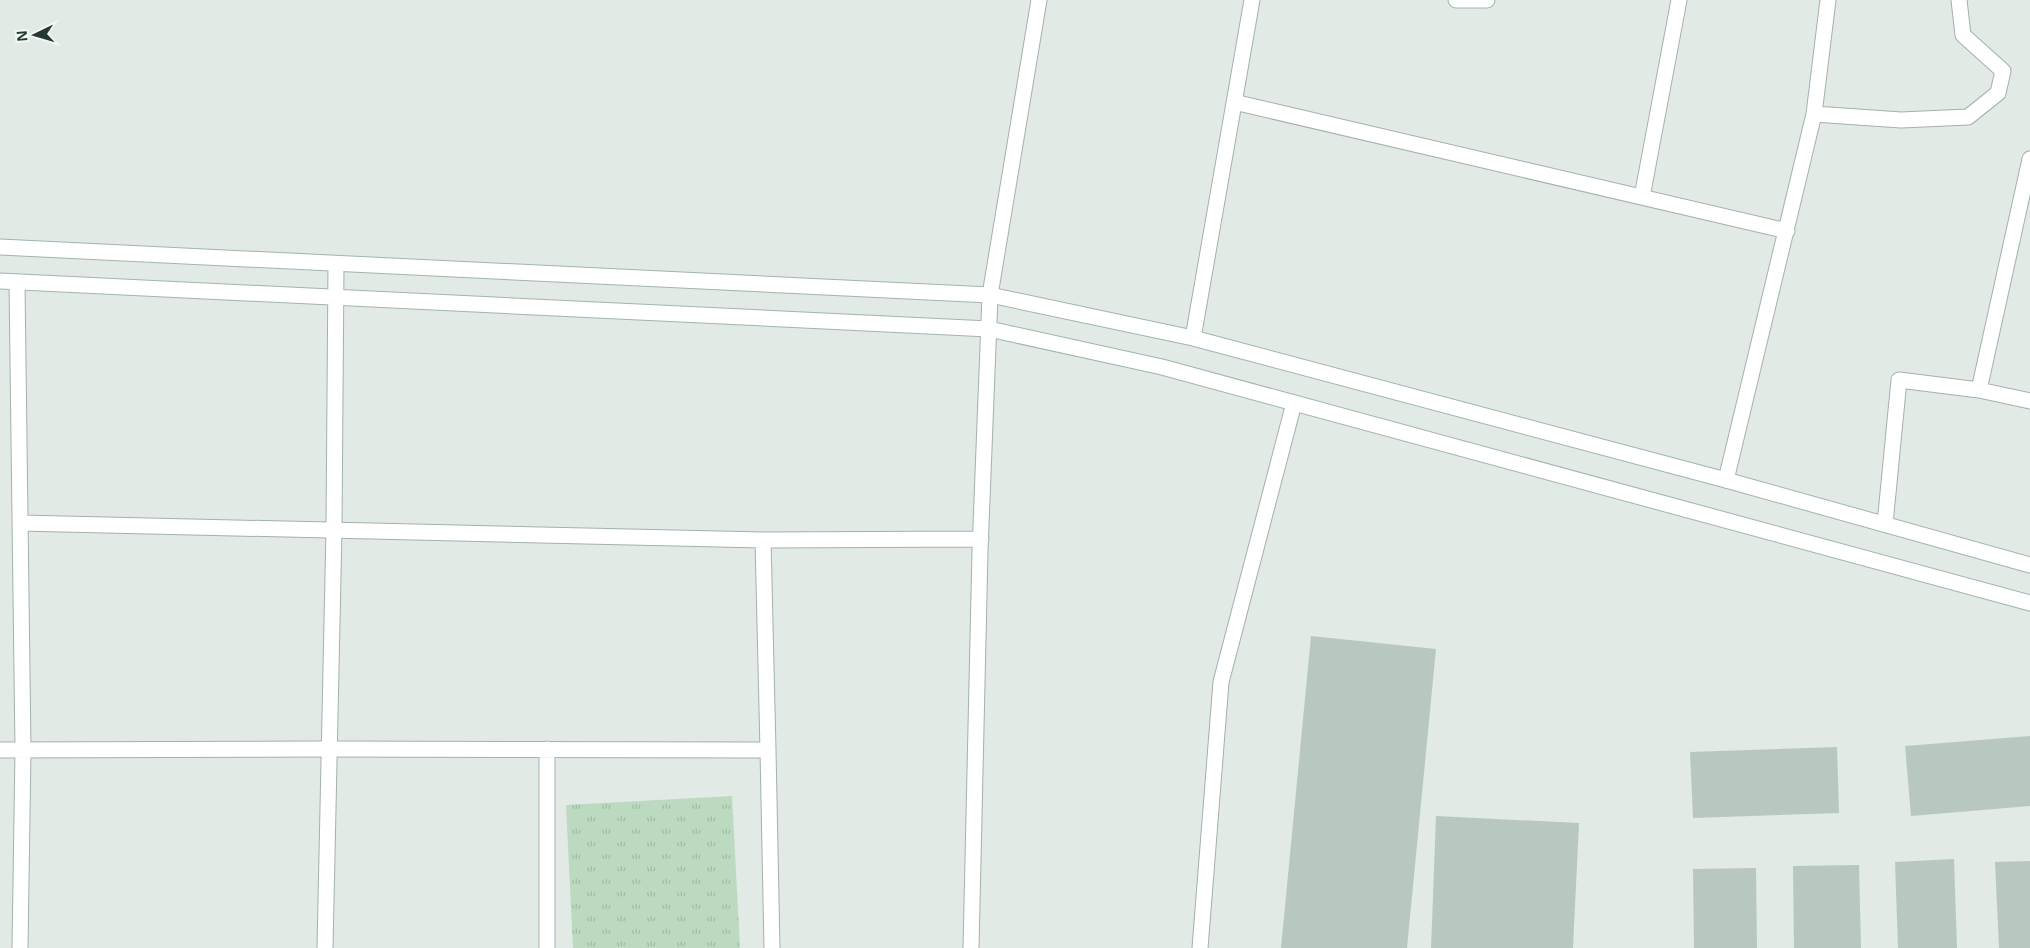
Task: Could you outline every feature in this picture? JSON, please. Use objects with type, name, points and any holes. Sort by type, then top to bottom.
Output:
[{"type":"street","points":[[971,948],[981,539],[990,295],[1039,0]]},
{"type":"street","points":[[1193,338],[1252,0]]},
{"type":"street","points":[[1456,0],[1487,0]]},
{"type":"street","points":[[1642,197],[1679,0]]},
{"type":"street","points":[[1726,480],[1814,114],[1828,0]]},
{"type":"street","points":[[1814,114],[1901,120],[1968,117],[1976,111],[1998,93],[2004,71],[1963,35],[1959,0]]},
{"type":"street","points":[[1234,102],[1787,231]]},
{"type":"street","points":[[1979,390],[2030,159]]},
{"type":"street","points":[[0,248],[990,295],[1193,338],[1726,480],[2030,565]]},
{"type":"street","points":[[325,948],[334,529],[336,264]]},
{"type":"street","points":[[0,282],[989,329],[1162,367],[2030,603]]},
{"type":"street","points":[[17,283],[23,750],[20,948]]},
{"type":"street","points":[[1885,524],[1899,380],[1979,390],[2030,400]]},
{"type":"street","points":[[1200,948],[1222,682],[1294,403]]},
{"type":"street","points":[[20,523],[763,540],[981,539]]},
{"type":"street","points":[[763,540],[772,948]]},
{"type":"street","points":[[0,750],[329,748],[768,750]]},
{"type":"street","points":[[547,749],[547,948]]},
{"type":"green space","points":[[732,796],[740,948],[573,948],[566,805]]},
{"type":"building","points":[[1311,636],[1436,649],[1407,948],[1281,948]]},
{"type":"building","points":[[2030,736],[2030,806],[1911,816],[1905,746]]},
{"type":"building","points":[[1837,747],[1839,813],[1693,818],[1690,752]]},
{"type":"building","points":[[1436,816],[1579,823],[1573,948],[1431,948]]},
{"type":"building","points":[[1954,859],[1957,948],[1898,948],[1895,862]]},
{"type":"building","points":[[2030,861],[2030,948],[1999,948],[1995,862]]},
{"type":"building","points":[[1859,865],[1861,948],[1794,948],[1793,866]]},
{"type":"building","points":[[1756,868],[1757,948],[1694,948],[1693,869]]}]
